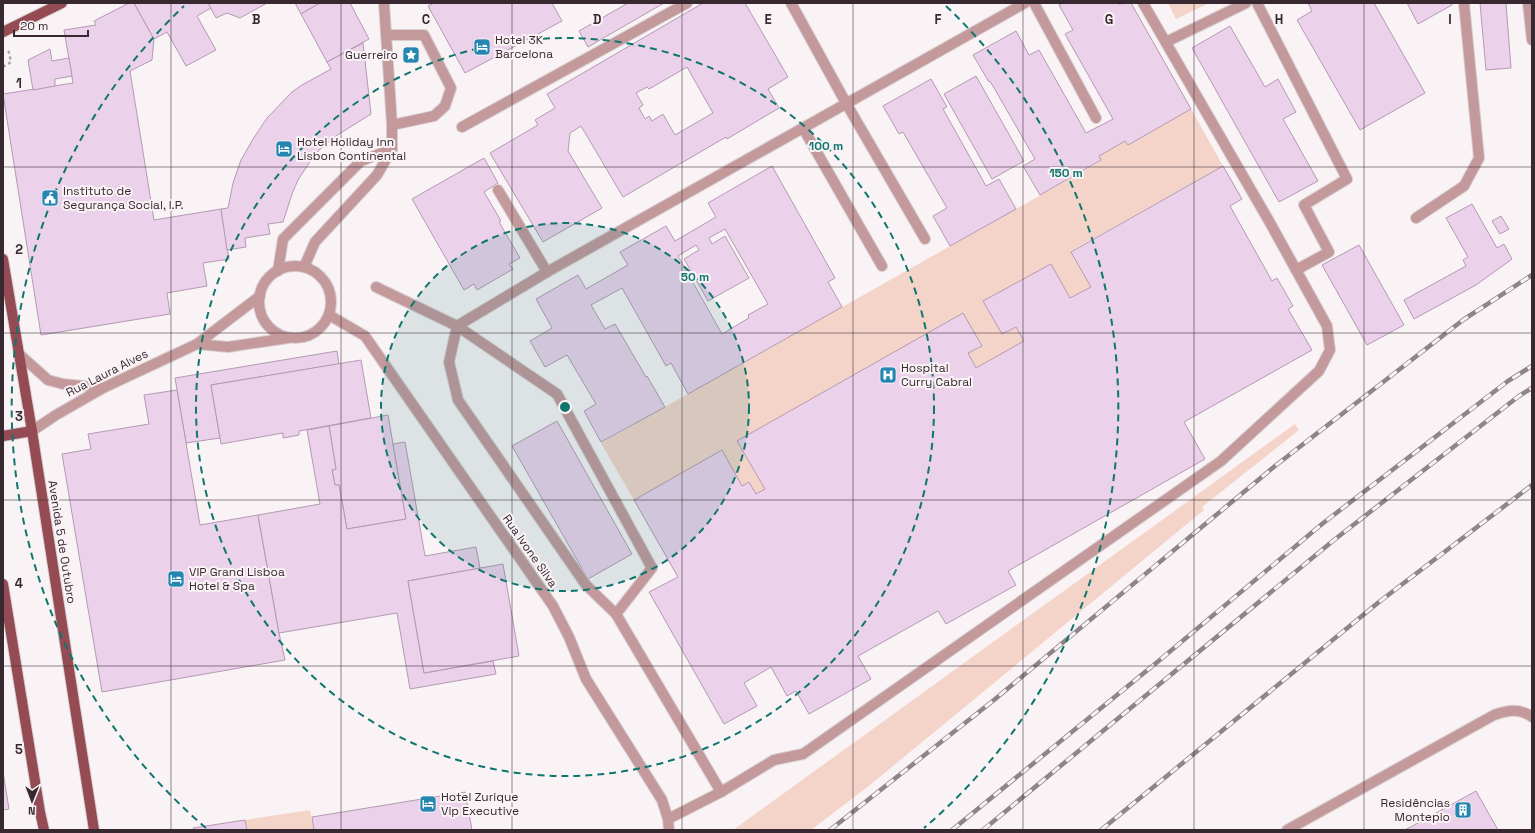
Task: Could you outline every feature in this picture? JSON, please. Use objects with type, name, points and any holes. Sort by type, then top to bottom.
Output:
[{"type":"main road","points":[[3,32],[62,3]]},
{"type":"main road","name":"Avenida 5 de Outubro","points":[[3,259],[32,430],[94,830]]},
{"type":"main road","points":[[3,436],[32,430]]},
{"type":"main road","points":[[3,584],[44,830]]},
{"type":"street","points":[[304,267],[315,242],[377,175],[392,149],[392,125],[384,3]]},
{"type":"street","points":[[462,128],[687,3]]},
{"type":"street","points":[[721,792],[616,614],[586,585],[458,400],[449,362],[457,326],[547,272],[1025,3]]},
{"type":"street","points":[[1034,3],[1096,118]]},
{"type":"street","points":[[668,819],[721,792],[774,760],[803,754],[1221,461],[1319,371],[1330,350],[1327,326],[1143,3]]},
{"type":"street","points":[[1166,42],[1246,3]]},
{"type":"street","points":[[1257,3],[1346,179],[1304,205],[1329,252],[1296,270]]},
{"type":"street","points":[[1416,218],[1464,186],[1479,158],[1464,3]]},
{"type":"street","points":[[1528,3],[1532,40]]},
{"type":"street","points":[[794,4],[846,104],[925,239]]},
{"type":"street","points":[[386,35],[424,35],[451,88],[445,106],[434,116],[392,125]]},
{"type":"street","points":[[803,128],[882,266]]},
{"type":"street","points":[[278,271],[282,239],[361,161],[392,149]]},
{"type":"street","points":[[498,190],[547,272]]},
{"type":"street","points":[[197,344],[228,347],[303,337],[314,333],[323,325],[329,315],[331,303],[329,291],[324,280],[315,272],[304,267],[295,266],[278,271],[269,277],[263,285],[260,296],[260,307],[263,318],[270,328],[291,338]]},
{"type":"street","points":[[376,287],[457,326],[557,394],[652,568],[616,614]]},
{"type":"street","name":"Rua Laura Alves","points":[[32,430],[56,414],[104,388],[197,344],[260,296]]},
{"type":"street","name":"Rua Ivone Silva","points":[[329,315],[365,336],[553,606],[570,637],[586,679],[662,800],[668,819],[669,830]]},
{"type":"street","points":[[19,354],[48,380],[63,384],[104,388]]},
{"type":"street","points":[[1287,830],[1494,714],[1517,710],[1532,717]]},
{"type":"path","points":[[3,67],[11,62]]},
{"type":"shaded area","points":[[1168,3],[1209,3],[1176,19]]},
{"type":"shaded area","points":[[1191,109],[1223,166],[1071,251],[1091,287],[1070,298],[1051,264],[984,301],[1002,334],[1016,327],[1024,341],[976,368],[968,353],[981,346],[737,441],[765,489],[756,494],[742,486],[722,450],[634,500],[601,443],[1101,161],[1099,156],[1125,141],[1128,145]]},
{"type":"shaded area","points":[[1295,424],[1299,430],[1202,507],[1204,510],[870,785],[811,830],[733,830]]},
{"type":"shaded area","points":[[310,810],[314,830],[247,830],[245,820]]},
{"type":"building","points":[[129,3],[134,3],[154,39],[152,60],[130,71],[154,220],[221,209],[229,259],[203,263],[207,286],[167,293],[170,314],[41,335],[3,94],[73,83],[64,30],[96,25],[94,21]]},
{"type":"building","points":[[134,3],[208,3],[211,8],[197,16],[216,50],[186,66],[167,32],[154,39]]},
{"type":"building","points":[[208,3],[267,3],[240,18],[227,13],[216,18]]},
{"type":"building","points":[[295,3],[320,3],[301,14]]},
{"type":"building","points":[[320,3],[350,3],[369,39],[327,62],[301,14]]},
{"type":"building","name":"Hotel 3K Barcelona","points":[[434,3],[552,3],[562,21],[465,73],[428,6]]},
{"type":"building","points":[[628,3],[664,3],[588,47],[579,31]]},
{"type":"building","points":[[703,3],[745,3],[788,77],[768,89],[779,108],[623,197],[581,126],[570,133],[568,151],[602,208],[543,242],[490,153],[538,125],[535,120],[555,108],[547,94]],"holes":[[[687,67],[713,113],[675,135],[663,114],[652,121],[649,116],[645,119],[639,108],[643,105],[636,93],[647,87],[649,89]]]},
{"type":"building","points":[[1063,3],[1131,3],[1191,109],[1128,145],[1125,141],[1099,156],[1101,160],[1040,195],[1023,166],[1035,159],[990,81],[989,82],[973,55],[1016,31],[1029,55],[1039,50],[1086,133],[1113,119],[1065,34],[1073,30],[1059,5]]},
{"type":"building","points":[[1308,3],[1374,3],[1425,93],[1360,130],[1297,20],[1312,11]]},
{"type":"building","points":[[1407,3],[1452,3],[1452,5],[1418,24]]},
{"type":"building","points":[[1480,3],[1506,3],[1511,68],[1486,70]]},
{"type":"building","points":[[1230,26],[1265,87],[1278,79],[1296,112],[1283,119],[1318,181],[1279,202],[1192,48]]},
{"type":"building","name":"Hotel Holiday Inn Lisbon Continental","points":[[363,43],[371,114],[339,134],[315,154],[298,180],[283,222],[268,224],[270,234],[245,238],[246,247],[227,250],[221,209],[228,208],[233,183],[241,160],[253,139],[267,118],[292,92],[331,69],[327,62]]},
{"type":"building","points":[[50,49],[52,61],[69,58],[72,76],[55,79],[55,86],[33,90],[28,60]]},
{"type":"building","points":[[976,76],[1024,161],[992,179],[944,94]]},
{"type":"building","points":[[931,79],[947,107],[943,109],[986,186],[999,179],[1016,209],[950,246],[933,216],[947,208],[903,132],[899,134],[883,106]]},
{"type":"building","points":[[484,158],[498,183],[484,192],[520,258],[509,264],[513,269],[477,290],[474,284],[464,290],[412,199]]},
{"type":"building","points":[[772,166],[835,278],[828,282],[842,307],[688,394],[671,363],[666,366],[622,288],[591,305],[605,329],[615,324],[665,407],[601,442],[584,411],[596,404],[567,355],[545,367],[530,341],[552,328],[536,299],[578,275],[586,289],[628,265],[620,252],[666,226],[675,241],[716,217],[708,203]],"holes":[[[725,229],[768,304],[748,315],[749,318],[722,334],[678,256],[696,245],[699,250],[684,259],[708,301],[749,278],[725,236],[712,244],[709,238]]]},
{"type":"building","points":[[1223,166],[1242,199],[1230,206],[1272,281],[1277,278],[1293,306],[1288,309],[1312,350],[1184,422],[1205,459],[1008,571],[1016,585],[946,624],[938,611],[858,656],[871,679],[809,714],[796,691],[787,696],[771,667],[744,683],[757,706],[724,724],[649,592],[678,577],[634,500],[722,450],[742,486],[749,482],[756,494],[765,489],[737,441],[963,313],[982,346],[968,353],[976,368],[1024,341],[1016,327],[1002,334],[983,301],[1051,264],[1070,298],[1091,287],[1071,252]]},
{"type":"building","points":[[1472,204],[1497,248],[1504,244],[1512,259],[1476,285],[1414,319],[1404,300],[1466,266],[1463,260],[1468,257],[1446,218]]},
{"type":"building","points":[[1501,216],[1509,229],[1500,234],[1492,221]]},
{"type":"building","points":[[1359,245],[1404,325],[1367,345],[1322,265]]},
{"type":"building","points":[[337,351],[339,364],[211,385],[220,438],[186,443],[175,378]]},
{"type":"building","points":[[361,360],[371,418],[299,431],[299,435],[283,438],[283,433],[221,444],[211,385]]},
{"type":"building","name":"VIP Grand Lisboa Hotel & Spa","points":[[177,390],[200,525],[258,515],[285,660],[102,692],[62,454],[91,449],[88,434],[149,424],[144,395]]},
{"type":"building","points":[[388,415],[406,519],[347,529],[339,485],[335,485],[332,470],[336,469],[329,426]]},
{"type":"building","points":[[557,421],[632,554],[588,579],[512,446]]},
{"type":"building","points":[[329,426],[336,469],[332,470],[335,485],[339,485],[347,529],[406,519],[393,444],[405,442],[425,556],[476,547],[480,568],[408,581],[424,673],[493,661],[496,674],[410,689],[397,613],[279,633],[258,515],[320,504],[307,430]]},
{"type":"building","points":[[503,564],[519,656],[424,673],[408,581]]},
{"type":"building","points":[[3,772],[9,809],[3,810]]},
{"type":"building","name":"Residências Montepio","points":[[1476,791],[1498,830],[1405,830]]},
{"type":"building","name":"Hotel Zurique Vip Executive","points":[[465,792],[472,830],[314,830],[312,817]]},
{"type":"building","points":[[245,820],[247,830],[194,830],[193,828]]},
{"type":"railway","points":[[830,830],[994,700],[1275,466],[1463,320],[1532,275]]},
{"type":"railway","points":[[952,830],[1161,659],[1322,524],[1508,381],[1532,366]]},
{"type":"railway","points":[[983,830],[1334,540],[1519,396],[1532,388]]},
{"type":"railway","points":[[1101,830],[1379,602],[1532,485]]},
{"type":"place","name":"Hotel 3K Barcelona","points":[[482,47]]},
{"type":"place","name":"Guerreiro","points":[[411,55]]},
{"type":"place","name":"Hotel Holiday Inn Lisbon Continental","points":[[284,149]]},
{"type":"place","name":"Instituto de Segurança Social, I.P.","points":[[50,198]]},
{"type":"place","name":"Hospital Curry Cabral","points":[[888,375]]},
{"type":"place","name":"VIP Grand Lisboa Hotel & Spa","points":[[176,579]]},
{"type":"place","name":"Hotel Zurique Vip Executive","points":[[428,804]]},
{"type":"place","name":"Residências Montepio","points":[[1463,810]]}]
